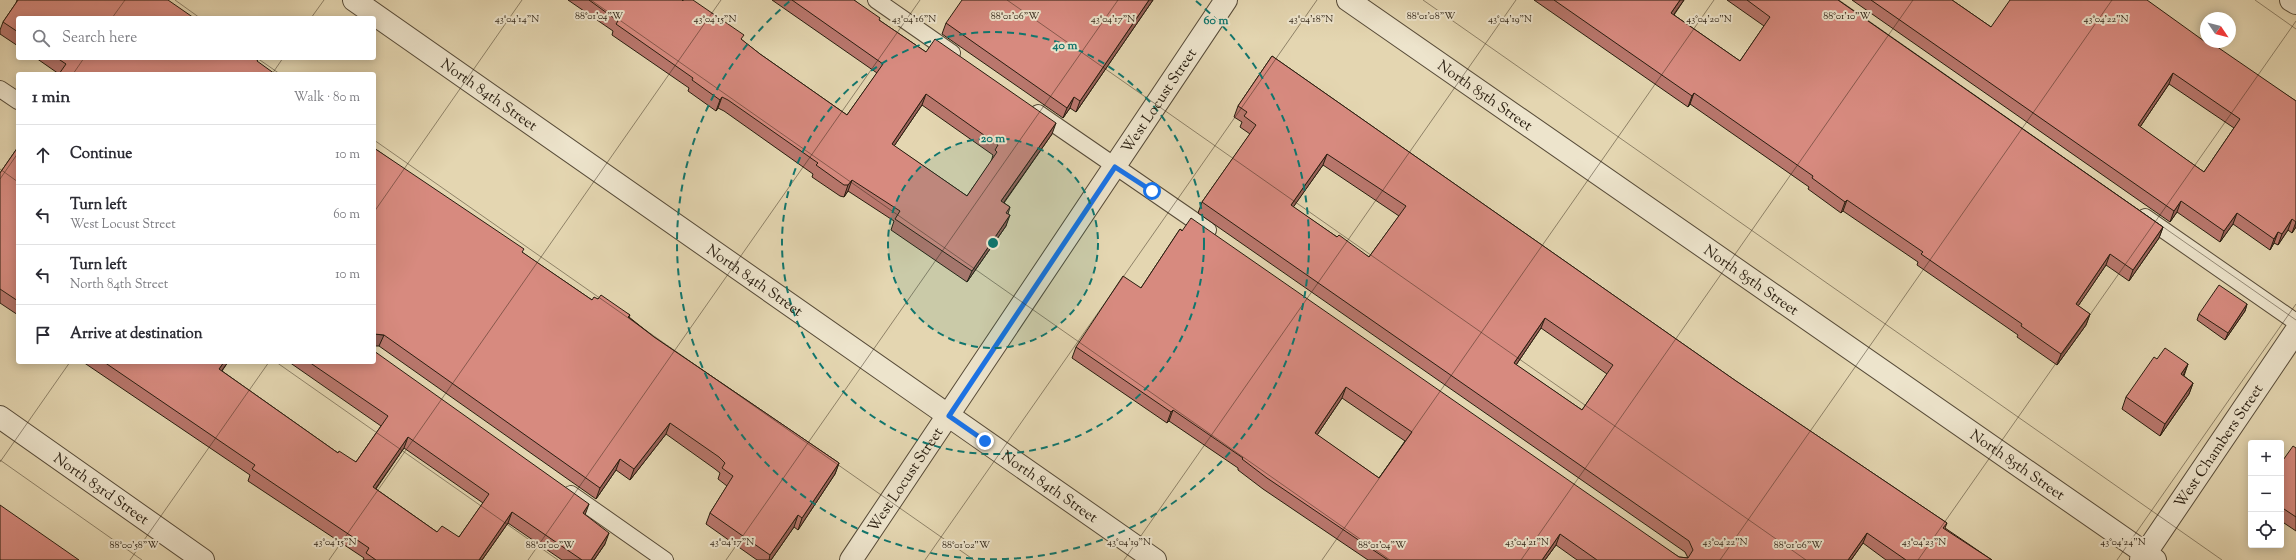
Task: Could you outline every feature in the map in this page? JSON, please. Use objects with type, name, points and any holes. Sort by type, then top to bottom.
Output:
[{"type":"street","name":"North 84th Street","points":[[354,0],[1155,560]]},
{"type":"street","name":"West Locust Street","points":[[851,560],[949,416],[1226,0]]},
{"type":"street","name":"North 85th Street","points":[[1348,0],[2147,558]]},
{"type":"street","points":[[2291,0],[2296,3]]},
{"type":"street","name":"West Chambers Street","points":[[2147,558],[2296,331]]},
{"type":"street","name":"North 83rd Street","points":[[0,417],[203,560]]},
{"type":"lane","points":[[876,0],[968,64]]},
{"type":"lane","points":[[0,89],[16,100]]},
{"type":"lane","points":[[1026,105],[1220,238]]},
{"type":"lane","points":[[2134,209],[2296,322]]},
{"type":"lane","points":[[561,487],[665,560]]},
{"type":"building","points":[[18,0],[168,0],[191,16],[16,16],[16,31],[3,22]]},
{"type":"building","points":[[589,0],[693,0],[744,35],[741,39],[760,54],[847,115],[883,64],[792,0],[854,0],[880,18],[879,20],[926,52],[935,39],[1056,123],[1001,201],[1010,207],[1006,213],[1010,215],[972,271],[895,219],[900,211],[852,180],[848,185],[844,185],[816,165],[818,163],[728,100],[722,97],[720,100],[692,80],[693,78],[616,24],[618,21]],"holes":[[[926,94],[998,145],[995,150],[997,152],[967,196],[892,144]]]},
{"type":"building","points":[[962,0],[1149,0],[1080,101],[1074,97],[1067,108],[946,23]]},
{"type":"building","points":[[1554,0],[1680,0],[1671,13],[1740,61],[1770,17],[1747,0],[1838,0],[2163,227],[2133,270],[2110,254],[2076,304],[2090,314],[2061,354],[2021,326],[2022,324],[1921,254],[1923,252],[1847,200],[1845,202],[1812,178],[1813,176],[1694,93],[1692,96]]},
{"type":"building","points":[[1871,0],[1952,0],[1991,27],[2010,0],[2147,0],[2200,38],[2200,48],[2219,48],[2296,101],[2296,222],[2292,219],[2282,234],[2278,232],[2274,239],[2237,213],[2224,231],[2181,201],[2174,211]],"holes":[[[2173,73],[2240,119],[2204,172],[2138,125]]]},
{"type":"building","points":[[1272,56],[1736,381],[1947,523],[1943,528],[1992,560],[1906,560],[1867,533],[1848,560],[1597,560],[1560,534],[1542,560],[1388,560],[1267,478],[1242,459],[1243,458],[1173,410],[1171,412],[1076,347],[1123,276],[1141,288],[1180,229],[1182,231],[1191,218],[1679,557],[1688,558],[1693,550],[1689,541],[1202,202],[1256,125],[1244,116],[1247,112],[1238,106]],"holes":[[[1327,154],[1406,206],[1369,257],[1339,235],[1337,237],[1291,205]],[[1545,318],[1613,365],[1582,410],[1514,363]],[[1346,387],[1412,432],[1379,478],[1315,433]]]},
{"type":"building","points":[[60,60],[258,60],[272,72],[60,72],[66,64]]},
{"type":"building","points":[[376,149],[524,249],[522,252],[592,300],[594,297],[598,299],[601,295],[630,315],[628,317],[654,337],[839,463],[802,518],[798,515],[770,555],[710,513],[733,476],[722,468],[725,463],[719,457],[670,423],[634,469],[620,459],[600,488],[384,335],[376,334]]},
{"type":"building","points":[[16,150],[16,300],[0,289],[0,173]]},
{"type":"building","points":[[2219,285],[2247,304],[2228,333],[2199,314]]},
{"type":"building","points":[[2165,348],[2188,364],[2181,374],[2193,383],[2165,424],[2126,397],[2154,357],[2157,359]]},
{"type":"building","points":[[376,352],[589,504],[583,513],[609,533],[591,560],[582,560],[512,512],[479,560],[376,560],[366,553],[369,548],[252,469],[255,465],[107,364],[223,364],[219,369],[338,453],[339,451],[356,462],[388,416],[312,364],[376,364]],"holes":[[[408,437],[489,494],[459,537],[442,526],[437,532],[373,487]]]},
{"type":"building","points":[[2293,446],[2296,448],[2296,517],[2284,509],[2284,459]]},
{"type":"building","points":[[0,505],[79,560],[0,560]]},
{"type":"route","points":[[985,441],[949,416],[1115,167],[1152,191]]}]
